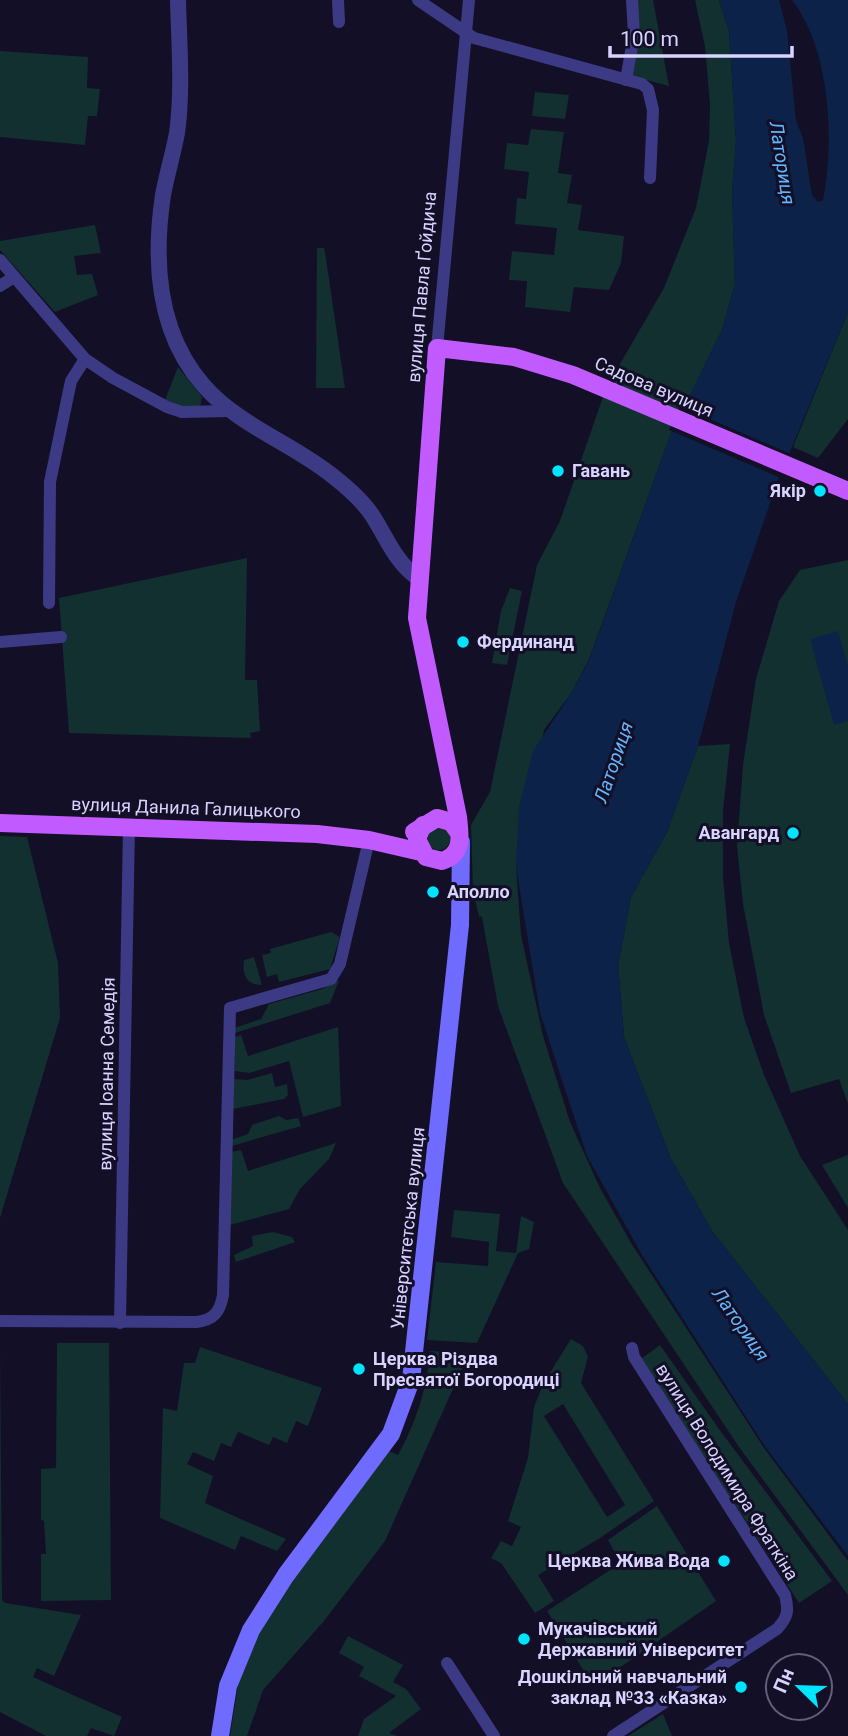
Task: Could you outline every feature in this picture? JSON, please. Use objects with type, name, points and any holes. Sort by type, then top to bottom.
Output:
[{"type":"main road","name":"Садова вулиця","points":[[437,348],[514,357],[573,375],[848,491]]},
{"type":"main road","name":"вулиця Павла Ґойдича","points":[[418,578],[437,348]]},
{"type":"main road","name":"Університетська вулиця","points":[[220,1736],[228,1686],[251,1630],[286,1575],[391,1434],[411,1380],[441,1119],[461,881],[460,837],[417,618],[418,578]]},
{"type":"main road","points":[[449,782],[445,797],[417,839],[428,856],[461,881]]},
{"type":"main road","points":[[427,823],[451,822],[460,837],[454,855],[442,861],[428,856]]},
{"type":"main road","name":"вулиця Данила Галицького","points":[[0,823],[306,833],[369,840],[428,856]]},
{"type":"main road","name":"вулиця Данила Галицького","points":[[369,840],[408,836],[427,823]]},
{"type":"street","points":[[178,0],[177,131],[163,196],[159,270],[165,313],[175,345],[204,387],[229,411],[307,457],[355,495],[371,513],[402,565],[418,578]]},
{"type":"street","points":[[338,0],[339,22]]},
{"type":"street","points":[[418,0],[474,38],[642,84],[652,97],[650,178]]},
{"type":"street","name":"вулиця Павла Ґойдича","points":[[437,348],[469,0]]},
{"type":"street","points":[[626,80],[634,34],[632,0]]},
{"type":"street","points":[[0,260],[85,359],[135,392],[182,412],[229,411]]},
{"type":"street","points":[[0,286],[14,277]]},
{"type":"street","points":[[49,603],[50,482],[71,382],[85,359]]},
{"type":"street","points":[[0,642],[61,637]]},
{"type":"street","name":"вулиця Іоанна Семедія","points":[[114,1323],[129,826]]},
{"type":"street","points":[[0,1321],[114,1323],[209,1320],[221,1305],[230,1008],[331,979],[340,964],[369,840]]},
{"type":"street","name":"вулиця Володимира Фраткіна","points":[[613,1736],[777,1629],[789,1610],[785,1595],[634,1357],[632,1348]]},
{"type":"street","points":[[447,1663],[494,1736]]},
{"type":"green space","points":[[635,0],[653,0],[669,86],[631,76]]},
{"type":"green space","points":[[695,0],[719,0],[729,31],[736,141],[732,192],[735,284],[722,330],[670,436],[590,657],[572,692],[544,730],[516,867],[521,935],[543,1036],[570,1122],[600,1188],[631,1243],[764,1448],[848,1561],[848,1595],[739,1447],[563,1183],[498,1006],[482,917],[479,916],[473,892],[471,825],[490,792],[537,565],[560,521],[606,388],[664,288],[696,208],[709,141],[710,105],[705,46]]},
{"type":"green space","points":[[0,51],[88,57],[87,88],[100,89],[97,116],[88,116],[85,145],[0,137]]},
{"type":"green space","points":[[535,92],[569,95],[565,119],[532,116]]},
{"type":"green space","points":[[531,129],[564,132],[558,173],[572,175],[567,203],[582,205],[578,230],[624,236],[621,263],[609,290],[574,287],[570,312],[525,307],[527,281],[509,280],[512,251],[554,255],[557,228],[515,224],[517,198],[526,199],[529,172],[504,169],[507,143],[528,145]]},
{"type":"green space","points":[[95,225],[101,253],[74,256],[77,275],[92,274],[98,295],[55,312],[0,250],[0,241]]},
{"type":"green space","points":[[317,248],[324,248],[325,252],[345,388],[316,388]]},
{"type":"green space","points":[[848,312],[848,419],[818,458],[793,447]]},
{"type":"green space","points":[[178,367],[202,397],[200,407],[182,406],[165,400]]},
{"type":"green space","points":[[247,558],[245,680],[257,680],[260,731],[250,733],[251,738],[69,733],[59,598]]},
{"type":"green space","name":"Авангард","points":[[848,560],[848,1104],[839,1079],[791,1093],[764,1015],[743,904],[737,846],[743,765],[756,679],[779,601],[800,570]]},
{"type":"green space","points":[[510,588],[522,591],[507,665],[492,663],[501,611]]},
{"type":"green space","points":[[730,744],[723,811],[723,877],[729,943],[744,1018],[764,1075],[800,1156],[848,1230],[848,1404],[712,1231],[670,1157],[624,1037],[618,966],[631,897],[667,832],[698,746]]},
{"type":"green space","points":[[439,828],[447,831],[450,839],[447,847],[439,850],[431,847],[428,839],[431,831]]},
{"type":"green space","points":[[0,836],[27,837],[58,963],[60,1018],[0,1218]]},
{"type":"green space","points":[[331,932],[340,937],[330,969],[279,982],[277,974],[267,977],[262,955],[271,953],[270,949]]},
{"type":"green space","points":[[254,957],[262,985],[252,983],[246,978],[244,960]]},
{"type":"green space","points":[[339,980],[330,1003],[235,1033],[234,1028],[261,1019],[269,1004],[322,989]]},
{"type":"green space","points":[[338,1027],[341,1106],[303,1117],[289,1061],[249,1073],[235,1071],[235,1037],[241,1035],[248,1056]]},
{"type":"green space","points":[[272,1073],[275,1087],[287,1084],[288,1095],[284,1099],[233,1109],[234,1079],[247,1080]]},
{"type":"green space","points":[[279,1116],[286,1120],[298,1118],[301,1126],[232,1146],[231,1140],[248,1134],[252,1125]]},
{"type":"green space","points":[[336,1143],[329,1159],[300,1189],[289,1209],[230,1225],[231,1152],[241,1150],[248,1171]]},
{"type":"green space","points":[[848,1155],[848,1208],[822,1165]]},
{"type":"green space","points":[[454,1210],[500,1214],[496,1251],[516,1253],[521,1216],[534,1222],[529,1249],[518,1253],[477,1343],[427,1340],[436,1262],[488,1266],[489,1242],[451,1237]]},
{"type":"green space","points":[[273,1232],[292,1237],[295,1242],[236,1262],[234,1255],[253,1246],[252,1236]]},
{"type":"green space","points":[[571,1339],[583,1346],[588,1357],[581,1383],[654,1501],[600,1538],[538,1575],[554,1601],[535,1613],[501,1563],[491,1558],[501,1541],[512,1546],[521,1527],[508,1521],[528,1458],[534,1407],[544,1382]],"holes":[[[563,1404],[625,1505],[607,1517],[544,1416]]]},
{"type":"green space","points":[[57,1343],[109,1343],[111,1600],[41,1601],[41,1554],[46,1554],[44,1521],[41,1520],[41,1469],[56,1468]]},
{"type":"green space","points":[[0,1345],[2,1600],[5,1603],[81,1615],[54,1676],[37,1668],[33,1677],[122,1717],[114,1736],[91,1728],[87,1736],[46,1736],[0,1712]]},
{"type":"green space","points":[[660,1345],[832,1581],[799,1603],[641,1359]]},
{"type":"green space","points":[[200,1347],[322,1388],[308,1426],[296,1421],[287,1443],[273,1437],[269,1445],[238,1432],[231,1447],[221,1443],[214,1461],[193,1452],[187,1464],[213,1476],[205,1503],[286,1539],[277,1551],[241,1536],[235,1550],[160,1518],[163,1408],[177,1411],[184,1363],[195,1363]]},
{"type":"green space","points":[[430,1351],[469,1353],[385,1541],[324,1621],[263,1690],[247,1736],[230,1736],[243,1653],[257,1628],[387,1450],[398,1455],[420,1405]]},
{"type":"green space","points":[[657,1506],[716,1601],[593,1686],[547,1611],[621,1563],[608,1540]]},
{"type":"green space","points":[[348,1636],[403,1665],[393,1682],[406,1689],[421,1709],[389,1733],[397,1736],[358,1736],[364,1719],[396,1696],[359,1676],[364,1667],[339,1653]]},
{"type":"green space","points":[[663,1714],[672,1736],[628,1736]]},
{"type":"water","name":"Латориця","points":[[719,0],[779,0],[787,30],[796,121],[803,138],[812,195],[818,202],[823,200],[829,150],[826,96],[815,43],[792,0],[848,0],[848,312],[777,483],[736,602],[698,746],[667,832],[631,897],[618,966],[624,1037],[670,1157],[712,1231],[848,1404],[848,1556],[766,1448],[642,1255],[587,1156],[540,1013],[516,867],[519,807],[533,751],[572,692],[590,658],[670,436],[722,330],[735,284],[732,192],[736,141],[729,31]]},
{"type":"water","points":[[838,631],[848,667],[848,721],[834,725],[810,639]]},
{"type":"pier","points":[[680,406],[793,455],[783,479],[669,430]]},
{"type":"place","name":"Гавань","points":[[558,471]]},
{"type":"place","name":"Якір","points":[[820,491]]},
{"type":"place","name":"Фердинанд","points":[[463,642]]},
{"type":"place","name":"Авангард","points":[[793,833]]},
{"type":"place","name":"Аполло","points":[[433,892]]},
{"type":"place","name":"Церква Різдва Пресвятої Богородиці","points":[[359,1369]]},
{"type":"place","name":"Церква Жива Вода","points":[[724,1561]]},
{"type":"place","name":"Мукачівський Державний Університет","points":[[524,1639]]},
{"type":"place","name":"Дошкільний навчальний заклад №33 «Казка»","points":[[741,1687]]}]
